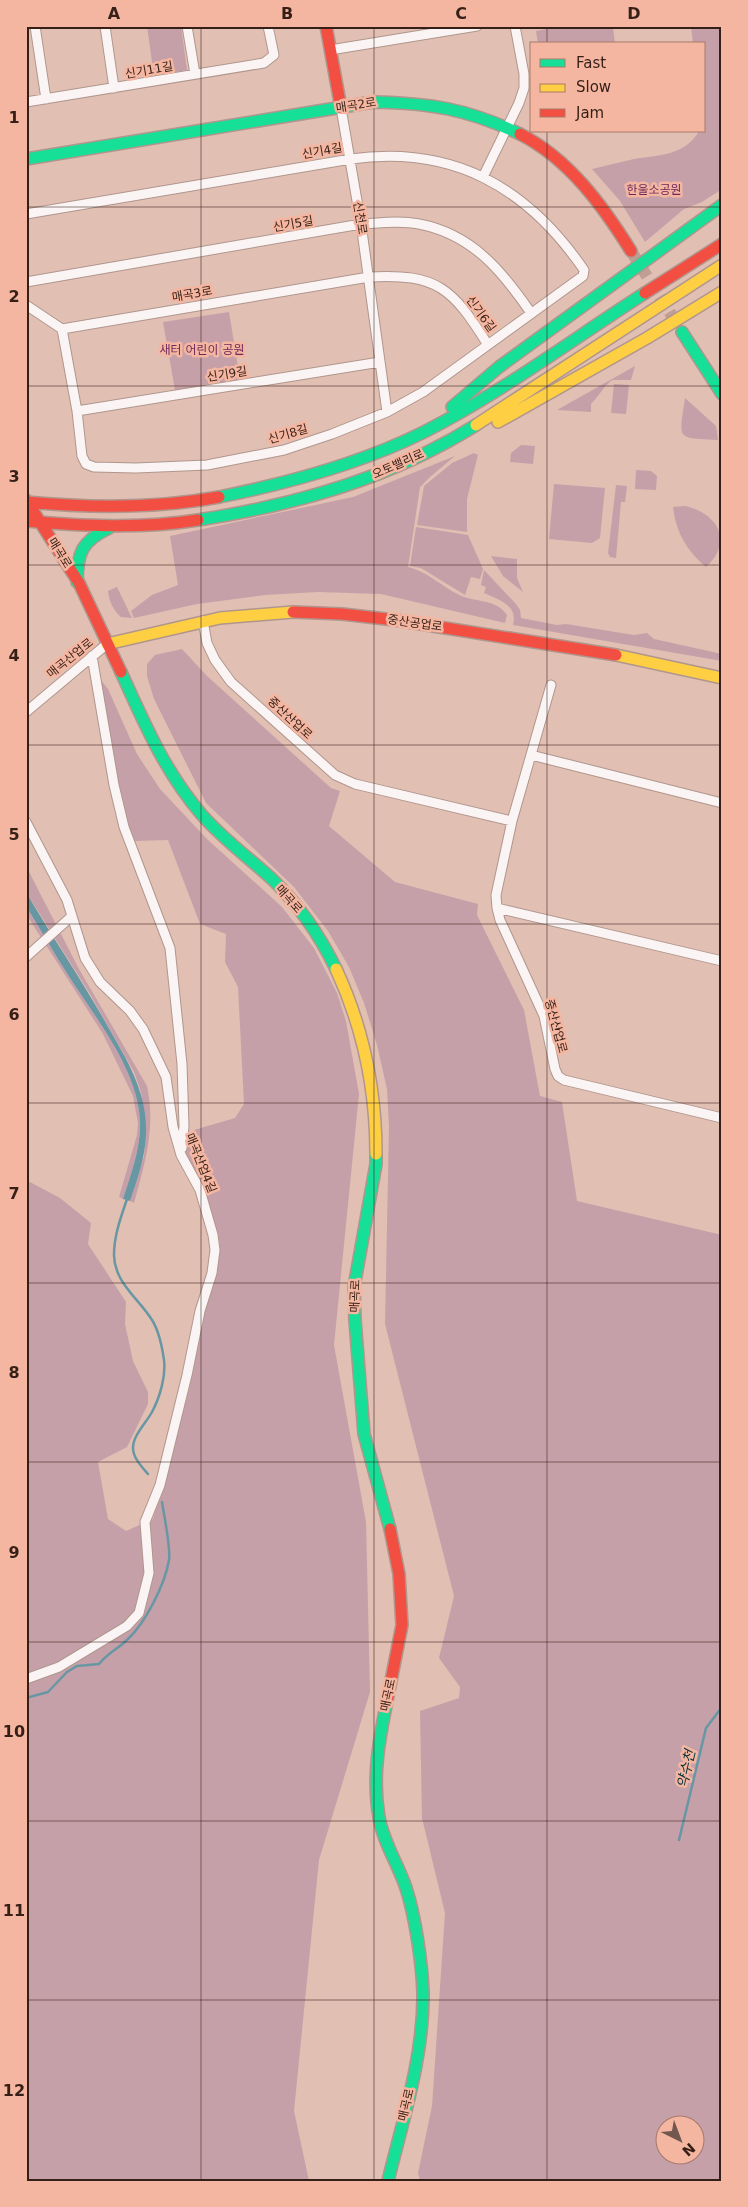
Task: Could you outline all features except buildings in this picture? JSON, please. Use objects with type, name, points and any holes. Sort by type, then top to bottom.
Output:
[{"type":"main road","name":"신천로","points":[[326,26],[341,108]]},
{"type":"main road","name":"매곡2로","points":[[26,159],[382,101],[430,103],[462,111],[507,127],[536,142],[580,178],[610,214],[631,250]]},
{"type":"main road","points":[[426,431],[499,367],[722,205]]},
{"type":"main road","name":"오토밸리로","points":[[27,501],[102,507],[156,504],[220,496],[268,487],[345,465],[426,431],[480,400],[722,244]]},
{"type":"main road","name":"오토밸리로","points":[[26,521],[110,528],[207,519],[290,502],[375,475],[456,437],[722,265]]},
{"type":"main road","points":[[456,437],[497,422],[639,342],[722,292]]},
{"type":"main road","points":[[682,332],[722,394]]},
{"type":"main road","name":"매곡로","points":[[27,501],[77,582],[149,733],[179,785],[211,824],[289,898],[322,943],[342,981],[361,1033],[376,1120],[376,1164],[354,1287],[354,1320],[364,1434],[395,1547],[402,1617],[398,1651],[380,1735],[375,1773],[379,1818],[386,1842],[406,1888],[414,1918],[423,1991],[421,2041],[388,2181]]},
{"type":"main road","points":[[77,582],[76,566],[79,552],[86,541],[110,528]]},
{"type":"main road","name":"중산공업로","points":[[108,644],[157,630],[203,621],[288,612],[357,614],[572,648],[688,669],[722,678]]},
{"type":"street","points":[[35,26],[46,99]]},
{"type":"street","points":[[105,26],[114,88]]},
{"type":"street","points":[[187,26],[195,74]]},
{"type":"street","name":"신기11길","points":[[26,102],[264,63],[274,55],[268,26]]},
{"type":"street","points":[[330,50],[477,26]]},
{"type":"street","points":[[483,176],[519,103],[524,88],[524,74],[515,26]]},
{"type":"street","name":"신천로","points":[[341,108],[362,224],[387,412]]},
{"type":"street","name":"신기4길","points":[[26,214],[351,159],[396,155],[451,164],[483,176],[545,220],[566,244],[584,270]]},
{"type":"street","name":"신기5길","points":[[26,282],[362,224],[391,222],[418,224],[456,237],[474,249],[503,274],[530,313]]},
{"type":"street","name":"신기8길","points":[[62,329],[77,411],[82,456],[86,464],[94,467],[136,468],[207,465],[284,450],[332,434],[387,412],[423,392],[582,276],[584,270]]},
{"type":"street","name":"신기6길","points":[[369,277],[406,276],[435,285],[461,304],[488,345]]},
{"type":"street","name":"매곡3로","points":[[62,329],[369,277]]},
{"type":"street","points":[[26,305],[62,329]]},
{"type":"street","name":"신기9길","points":[[77,411],[380,362]]},
{"type":"street","name":"중산산업로","points":[[203,621],[207,643],[211,652],[232,682],[335,775],[355,784],[512,821]]},
{"type":"street","name":"매곡산업로","points":[[26,712],[108,644]]},
{"type":"street","points":[[92,656],[114,785],[124,827],[170,948],[182,1064],[184,1126],[181,1156]]},
{"type":"street","name":"중산산업로","points":[[551,685],[512,821],[496,895],[496,908],[541,1009],[555,1069],[558,1076],[564,1080],[722,1118]]},
{"type":"street","points":[[531,754],[722,802]]},
{"type":"street","name":"매곡산업4길","points":[[26,822],[67,900],[68,919],[85,958],[100,982],[130,1011],[143,1029],[166,1076],[173,1126],[181,1156],[200,1190],[213,1235],[215,1250],[212,1273],[200,1311],[187,1375],[160,1485],[145,1522],[150,1573],[139,1613],[127,1626],[59,1667],[26,1679]]},
{"type":"street","points":[[496,908],[722,961]]},
{"type":"street","points":[[26,957],[68,919]]},
{"type":"green space","points":[[147,26],[181,26],[187,70],[154,76]]},
{"type":"green space","points":[[562,26],[613,26],[615,42],[538,42],[536,31]]},
{"type":"green space","name":"한울소공원","points":[[691,26],[722,26],[722,189],[702,202],[684,209],[645,242],[620,201],[592,169],[670,153],[686,145],[698,132],[706,132],[706,42],[693,42]]},
{"type":"green space","name":"새터 어린이 공원","points":[[229,312],[240,379],[175,390],[163,322]]},
{"type":"green space","points":[[635,366],[631,380],[612,380],[606,386],[591,404],[591,412],[557,410]]},
{"type":"green space","points":[[614,384],[629,385],[626,414],[611,413]]},
{"type":"green space","points":[[685,398],[716,426],[718,440],[687,437],[683,434],[681,429]]},
{"type":"green space","points":[[521,445],[535,446],[533,464],[510,462],[511,453]]},
{"type":"green space","points":[[474,453],[478,455],[467,499],[467,532],[417,525],[424,486],[452,463]]},
{"type":"green space","points":[[455,456],[420,487],[408,567],[416,569],[464,597],[493,604],[507,615],[505,623],[381,594],[318,592],[265,595],[197,604],[134,618],[131,611],[152,595],[178,585],[170,536],[353,497]]},
{"type":"green space","points":[[636,470],[651,471],[657,476],[656,490],[635,489]]},
{"type":"green space","points":[[554,484],[605,488],[600,538],[592,543],[549,539]]},
{"type":"green space","points":[[616,485],[627,486],[625,502],[621,502],[616,558],[610,557],[608,553]]},
{"type":"green space","points":[[685,506],[706,515],[714,522],[718,530],[719,548],[706,567],[688,548],[677,525],[673,507]]},
{"type":"green space","points":[[416,527],[468,535],[483,569],[480,579],[471,577],[465,595],[421,568],[410,566]]},
{"type":"green space","points":[[491,556],[517,559],[517,578],[523,592],[503,576]]},
{"type":"green space","points":[[484,570],[516,604],[520,610],[521,618],[557,625],[566,624],[634,635],[647,633],[654,639],[722,654],[722,661],[513,625],[514,618],[510,608],[501,601],[484,593],[486,587],[481,585]]},
{"type":"green space","points":[[117,587],[132,618],[121,617],[112,605],[108,591]]},
{"type":"green space","points":[[182,649],[207,676],[331,788],[340,791],[329,826],[395,882],[478,904],[477,915],[524,1010],[540,1096],[562,1102],[577,1201],[722,1235],[722,2181],[420,2181],[418,2173],[432,2106],[445,1913],[422,1818],[420,1711],[459,1698],[460,1687],[439,1658],[454,1596],[385,1324],[389,1126],[387,1089],[377,1045],[364,1003],[349,967],[328,931],[294,887],[206,803],[154,699],[147,676],[147,664],[155,655]]},
{"type":"green space","points":[[100,679],[108,689],[137,754],[160,789],[207,839],[282,907],[314,948],[337,993],[346,1021],[359,1094],[334,1345],[366,1522],[370,1692],[319,1860],[294,2111],[309,2181],[26,2181],[26,1180],[60,1198],[91,1223],[88,1244],[126,1302],[125,1324],[133,1361],[148,1392],[148,1404],[127,1447],[98,1462],[108,1519],[126,1531],[153,1519],[190,1386],[196,1341],[218,1259],[220,1246],[218,1233],[186,1154],[186,1147],[194,1130],[235,1118],[244,1104],[238,987],[225,962],[226,934],[200,924],[168,840],[134,841],[122,808]]},
{"type":"green space","points":[[26,866],[79,969],[147,1086],[150,1130],[134,1203],[130,1201],[144,1156],[146,1134],[141,1092],[134,1072],[90,994],[26,892]]},
{"type":"green space","points":[[26,906],[114,1046],[132,1083],[138,1102],[140,1131],[135,1161],[123,1199],[119,1197],[137,1135],[138,1123],[133,1096],[103,1034],[26,914]]},
{"type":"water","points":[[26,892],[115,1038],[129,1064],[140,1091],[144,1105],[146,1135],[140,1169],[130,1201],[123,1199],[135,1161],[140,1131],[138,1102],[132,1083],[114,1046],[26,906]]},
{"type":"waterway","points":[[127,1199],[115,1240],[115,1265],[128,1290],[147,1312],[154,1324],[160,1339],[164,1360],[163,1380],[158,1400],[137,1434],[133,1448],[138,1462],[148,1474]]},
{"type":"waterway","points":[[26,1698],[48,1692],[67,1672],[77,1666],[99,1664],[135,1632],[148,1613],[167,1570],[169,1560],[168,1540],[162,1502]]},
{"type":"waterway","name":"약수천","points":[[679,1840],[706,1728],[722,1707]]},
{"type":"tunnel","points":[[631,251],[679,327]]},
{"type":"traffic: fast","points":[[26,159],[373,102],[413,104],[448,109],[501,125],[520,134]]},
{"type":"traffic: fast","points":[[452,407],[499,367],[722,205]]},
{"type":"traffic: fast","points":[[219,497],[298,479],[324,471],[375,454],[424,432],[509,383],[645,293]]},
{"type":"traffic: fast","points":[[682,332],[722,394]]},
{"type":"traffic: fast","points":[[198,520],[271,506],[342,487],[411,460],[444,444],[476,425]]},
{"type":"traffic: fast","points":[[77,582],[78,563],[83,549],[93,538],[109,528]]},
{"type":"traffic: fast","points":[[121,672],[156,746],[189,799],[219,832],[272,879],[291,899],[316,933],[336,969]]},
{"type":"traffic: fast","points":[[376,1154],[376,1164],[354,1287],[355,1320],[364,1434],[390,1529]]},
{"type":"traffic: fast","points":[[387,1701],[377,1759],[377,1802],[381,1826],[403,1879],[409,1899],[420,1953],[423,1992],[420,2040],[412,2087],[388,2181]]},
{"type":"traffic: slow","points":[[476,425],[722,265]]},
{"type":"traffic: slow","points":[[498,422],[647,338],[722,292]]},
{"type":"traffic: slow","points":[[107,644],[220,618],[293,612]]},
{"type":"traffic: slow","points":[[616,655],[722,678]]},
{"type":"traffic: slow","points":[[336,969],[354,1013],[366,1059],[374,1106],[376,1154]]},
{"type":"traffic: jam","points":[[326,26],[341,108]]},
{"type":"traffic: jam","points":[[520,134],[538,144],[569,170],[609,217],[631,251]]},
{"type":"traffic: jam","points":[[645,293],[722,244]]},
{"type":"traffic: jam","points":[[26,502],[122,506],[171,504],[219,497]]},
{"type":"traffic: jam","points":[[26,500],[79,583],[121,672]]},
{"type":"traffic: jam","points":[[26,521],[134,526],[198,520]]},
{"type":"traffic: jam","points":[[293,612],[342,614],[395,620],[616,655]]},
{"type":"traffic: jam","points":[[387,1701],[402,1625],[399,1574],[390,1529]]}]
